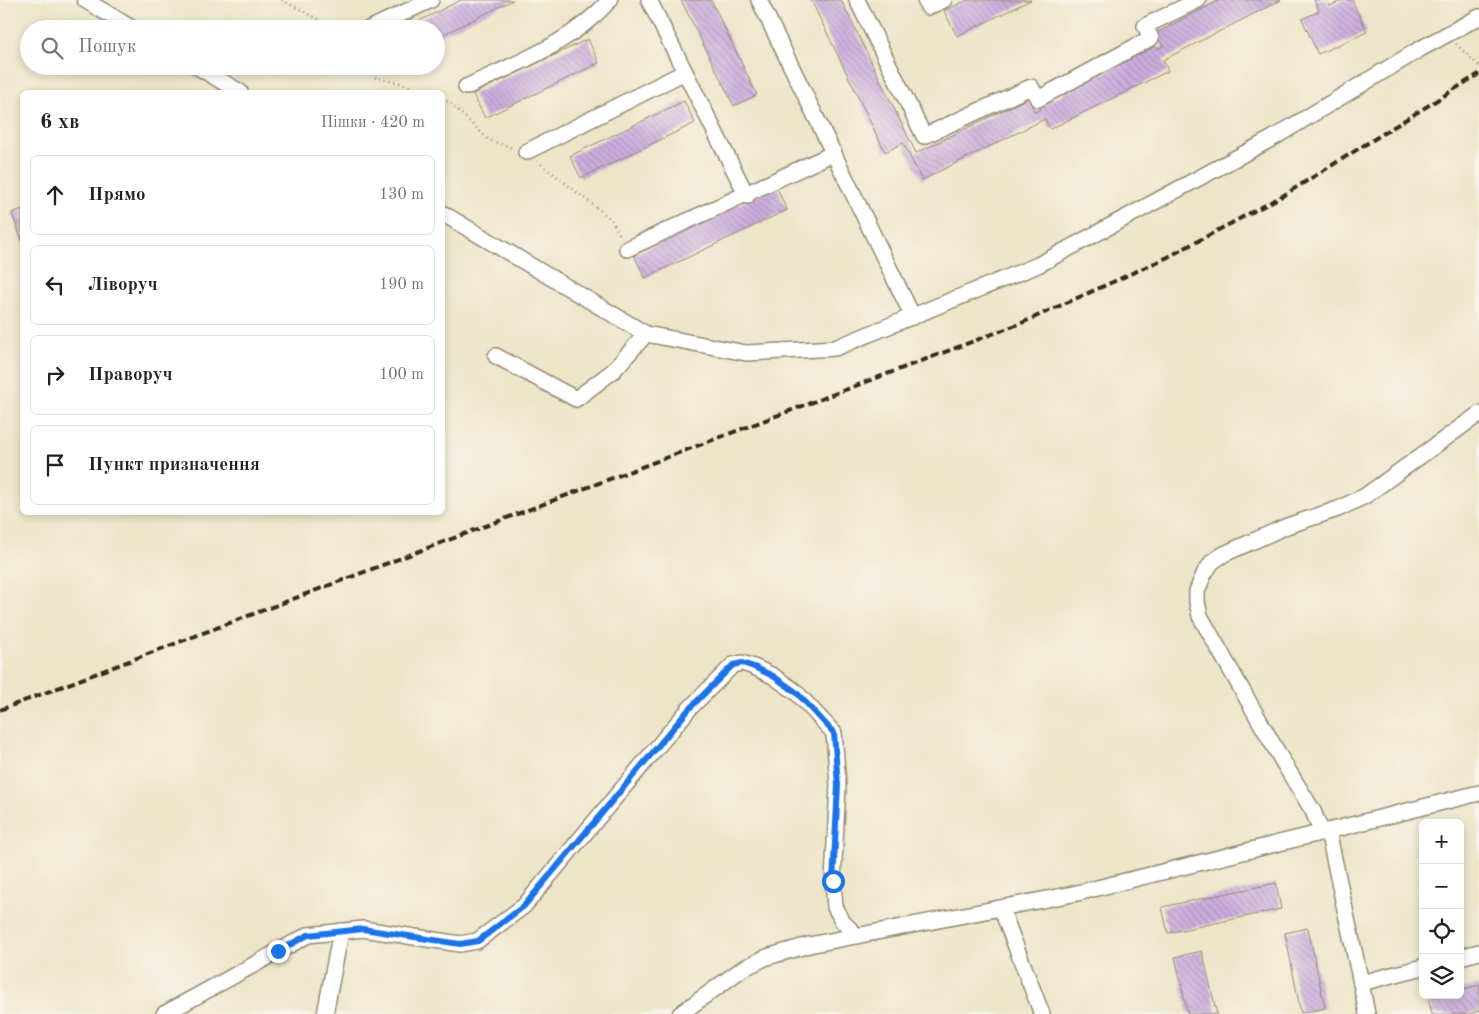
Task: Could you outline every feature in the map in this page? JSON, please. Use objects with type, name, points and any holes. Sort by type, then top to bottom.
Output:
[{"type":"street","points":[[85,0],[118,20]]},
{"type":"street","points":[[388,20],[431,0]]},
{"type":"street","points":[[466,87],[563,41],[597,15],[610,0]]},
{"type":"street","points":[[649,0],[747,196]]},
{"type":"street","points":[[759,0],[913,317]]},
{"type":"street","points":[[857,0],[924,136],[1031,87],[1038,99],[1151,38],[1145,26],[1198,0]]},
{"type":"street","points":[[925,0],[928,7],[944,0]]},
{"type":"street","points":[[445,215],[646,334],[746,353],[835,348],[1038,265],[1272,138],[1479,17]]},
{"type":"street","points":[[526,152],[685,72]]},
{"type":"street","points":[[211,75],[237,90]]},
{"type":"street","points":[[628,249],[747,196],[834,153]]},
{"type":"street","points":[[496,356],[576,399],[613,371],[646,334]]},
{"type":"street","points":[[1367,1014],[1325,832],[1282,762],[1200,616],[1197,591],[1204,574],[1212,562],[1224,554],[1365,496],[1479,414]]},
{"type":"street","points":[[164,1014],[308,935],[363,929],[460,944],[478,941],[524,906],[690,708],[733,665],[742,663],[773,676],[796,692],[834,733],[838,785],[833,872],[835,907],[843,922],[857,936]]},
{"type":"street","points":[[680,1014],[742,969],[767,957],[857,936],[1073,894],[1479,793]]},
{"type":"street","points":[[1001,908],[1042,1014]]},
{"type":"street","points":[[326,1014],[341,931]]},
{"type":"street","points":[[1464,956],[1479,952]]},
{"type":"street","points":[[1361,984],[1419,968]]},
{"type":"path","points":[[282,0],[319,20]]},
{"type":"path","points":[[1446,35],[1479,66]]},
{"type":"path","points":[[374,75],[376,78],[400,83],[419,90]]},
{"type":"path","points":[[445,100],[489,140],[526,152],[611,218],[628,249]]},
{"type":"building","points":[[461,0],[513,0],[445,34],[445,20],[421,20]]},
{"type":"building","points":[[681,0],[711,0],[757,95],[734,106]]},
{"type":"building","points":[[811,0],[841,0],[916,153],[1028,98],[1035,112],[1041,109],[1039,107],[1155,46],[1158,49],[1163,46],[1156,33],[1220,0],[1281,0],[1163,60],[1168,71],[1050,129],[1045,119],[922,180],[903,143],[885,152]]},
{"type":"building","points":[[967,0],[1031,0],[957,36],[944,11]]},
{"type":"building","points":[[1314,0],[1327,0],[1330,6],[1343,0],[1352,0],[1367,32],[1318,54],[1302,19],[1319,11]]},
{"type":"building","points":[[588,39],[599,63],[485,118],[473,94]]},
{"type":"building","points":[[684,101],[695,123],[581,178],[570,156]]},
{"type":"building","points":[[776,186],[787,210],[645,278],[634,255]]},
{"type":"building","points":[[20,210],[20,235],[12,213]]},
{"type":"building","points":[[1276,883],[1281,909],[1168,933],[1162,907]]},
{"type":"building","points":[[1308,928],[1325,1008],[1301,1013],[1285,933]]},
{"type":"building","points":[[1202,951],[1217,1014],[1188,1014],[1175,957]]},
{"type":"building","points":[[1479,985],[1479,1011],[1468,1014],[1432,1014],[1428,999],[1464,999],[1464,989]]},
{"type":"railway","points":[[0,710],[1024,322],[1168,257],[1284,195],[1479,74]]},
{"type":"route","points":[[278,951],[308,935],[347,929],[363,929],[424,940],[460,944],[478,941],[524,906],[690,708],[733,665],[742,663],[773,676],[796,692],[834,733],[837,749],[838,785],[834,819],[833,881]]}]
